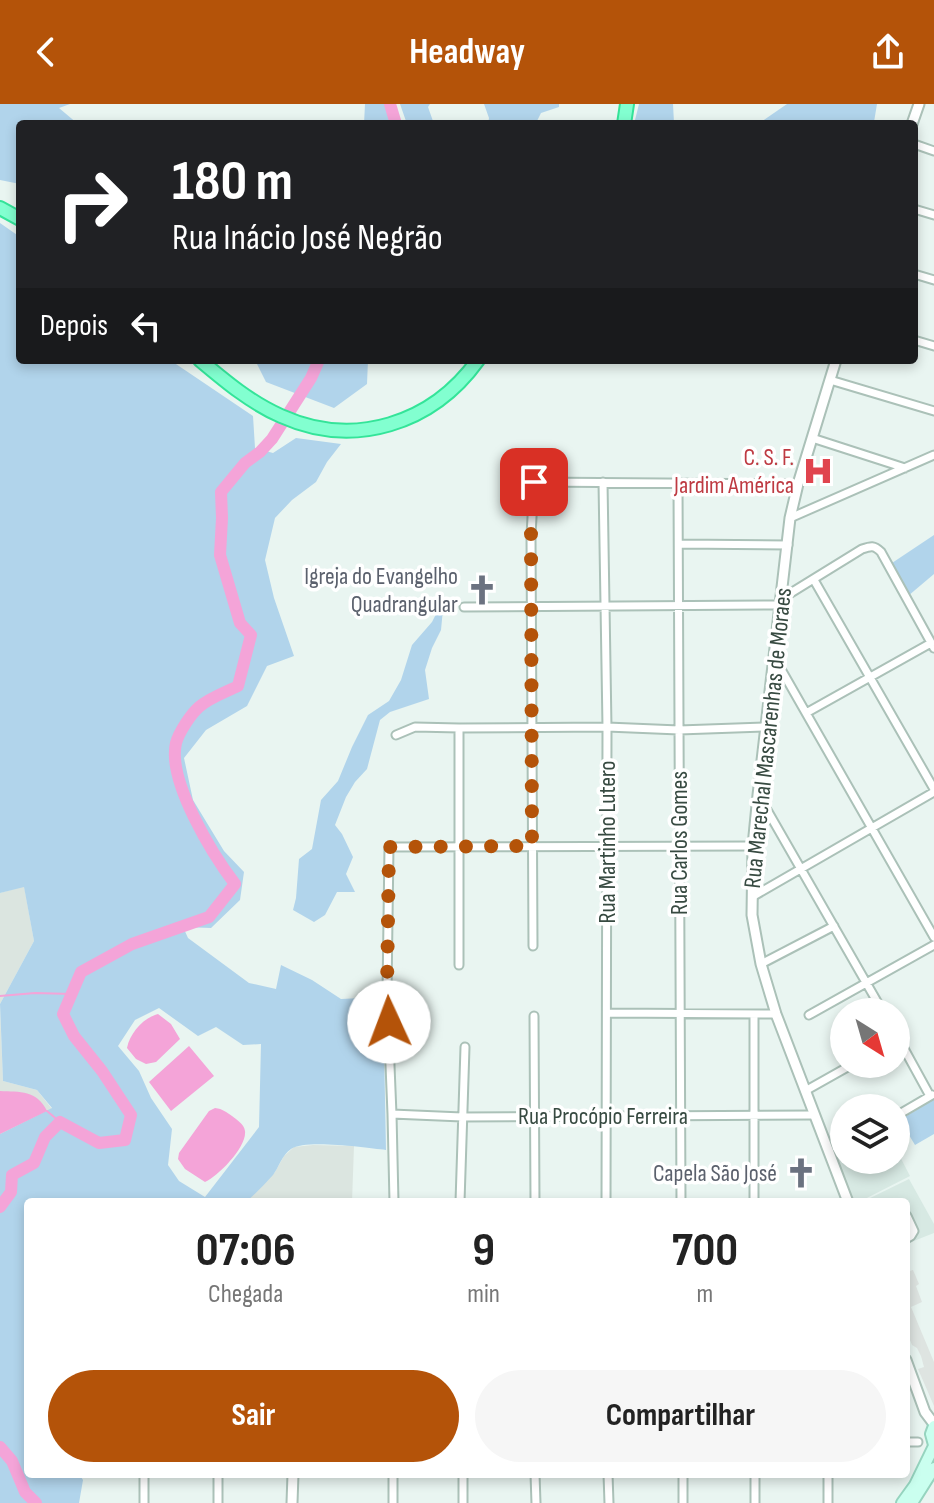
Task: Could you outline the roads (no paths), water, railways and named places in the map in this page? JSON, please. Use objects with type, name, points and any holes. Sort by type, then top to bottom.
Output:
[{"type":"highway","points":[[205,364],[267,410],[296,422],[330,429],[373,429],[410,418],[431,407],[459,384],[475,364]]},
{"type":"main road","points":[[902,1503],[915,1485],[934,1446],[931,1434],[934,1425]]},
{"type":"main road","points":[[912,1503],[934,1468]]},
{"type":"street","name":"Rua Marechal Mascarenhas de Moraes","points":[[835,364],[790,518],[753,846],[752,915],[761,964],[776,1014],[846,1198]]},
{"type":"street","points":[[830,380],[934,411]]},
{"type":"street","points":[[812,438],[905,468]]},
{"type":"street","points":[[790,518],[934,455]]},
{"type":"street","points":[[533,946],[531,533],[534,482],[798,484]]},
{"type":"street","name":"Rua Martinho Lutero","points":[[603,482],[607,727],[606,1198]]},
{"type":"street","name":"Rua Carlos Gomes","points":[[678,483],[681,1198]]},
{"type":"street","points":[[679,544],[788,545]]},
{"type":"street","points":[[464,607],[780,602],[870,546],[876,547],[933,646],[806,713]]},
{"type":"street","points":[[752,897],[934,791],[814,580]]},
{"type":"street","points":[[774,657],[934,937]]},
{"type":"street","points":[[396,735],[415,727],[679,730],[767,727]]},
{"type":"street","points":[[459,728],[459,965]]},
{"type":"street","points":[[758,795],[875,998]]},
{"type":"street","points":[[394,1198],[387,992],[389,847],[753,846]]},
{"type":"street","points":[[761,964],[834,926]]},
{"type":"street","points":[[809,1015],[934,945]]},
{"type":"street","points":[[607,1013],[776,1014]]},
{"type":"street","points":[[754,1014],[754,1198]]},
{"type":"street","points":[[534,1016],[535,1198]]},
{"type":"street","points":[[460,1198],[465,1047]]},
{"type":"street","points":[[910,1059],[932,1095],[910,1108]]},
{"type":"street","points":[[805,1091],[830,1077]]},
{"type":"street","name":"Rua Procópio Ferreira","points":[[392,1114],[462,1117],[813,1115]]},
{"type":"street","points":[[910,1371],[925,1412],[934,1425]]},
{"type":"street","points":[[910,1442],[918,1442]]},
{"type":"street","points":[[144,1478],[144,1503]]},
{"type":"street","points":[[218,1478],[218,1503]]},
{"type":"street","points":[[292,1503],[293,1478]]},
{"type":"street","points":[[393,1478],[393,1503]]},
{"type":"street","points":[[463,1478],[463,1503]]},
{"type":"street","points":[[535,1478],[536,1503]]},
{"type":"street","points":[[608,1478],[609,1503]]},
{"type":"street","points":[[683,1478],[683,1503]]},
{"type":"street","points":[[755,1478],[755,1503]]},
{"type":"street","points":[[828,1478],[828,1503]]},
{"type":"waterway","points":[[390,104],[395,120]]},
{"type":"waterway","points":[[0,1207],[11,1192],[12,1175],[34,1163],[45,1137],[60,1122],[99,1143],[125,1140],[131,1115],[74,1036],[63,1014],[81,972],[132,944],[209,917],[235,884],[204,837],[185,797],[178,777],[176,743],[199,707],[238,686],[251,635],[240,623],[220,555],[221,492],[245,463],[272,439],[317,364]]},
{"type":"waterway","points":[[0,996],[72,994]]},
{"type":"waterway","points":[[47,1111],[60,1122]]},
{"type":"waterway","points":[[0,1447],[12,1461],[25,1492],[36,1503]]},
{"type":"place","name":"C. S. F. Jardim América","points":[[818,471]]},
{"type":"place","name":"Igreja do Evangelho Quadrangular","points":[[482,590]]},
{"type":"place","name":"Capela São José","points":[[801,1173]]}]
